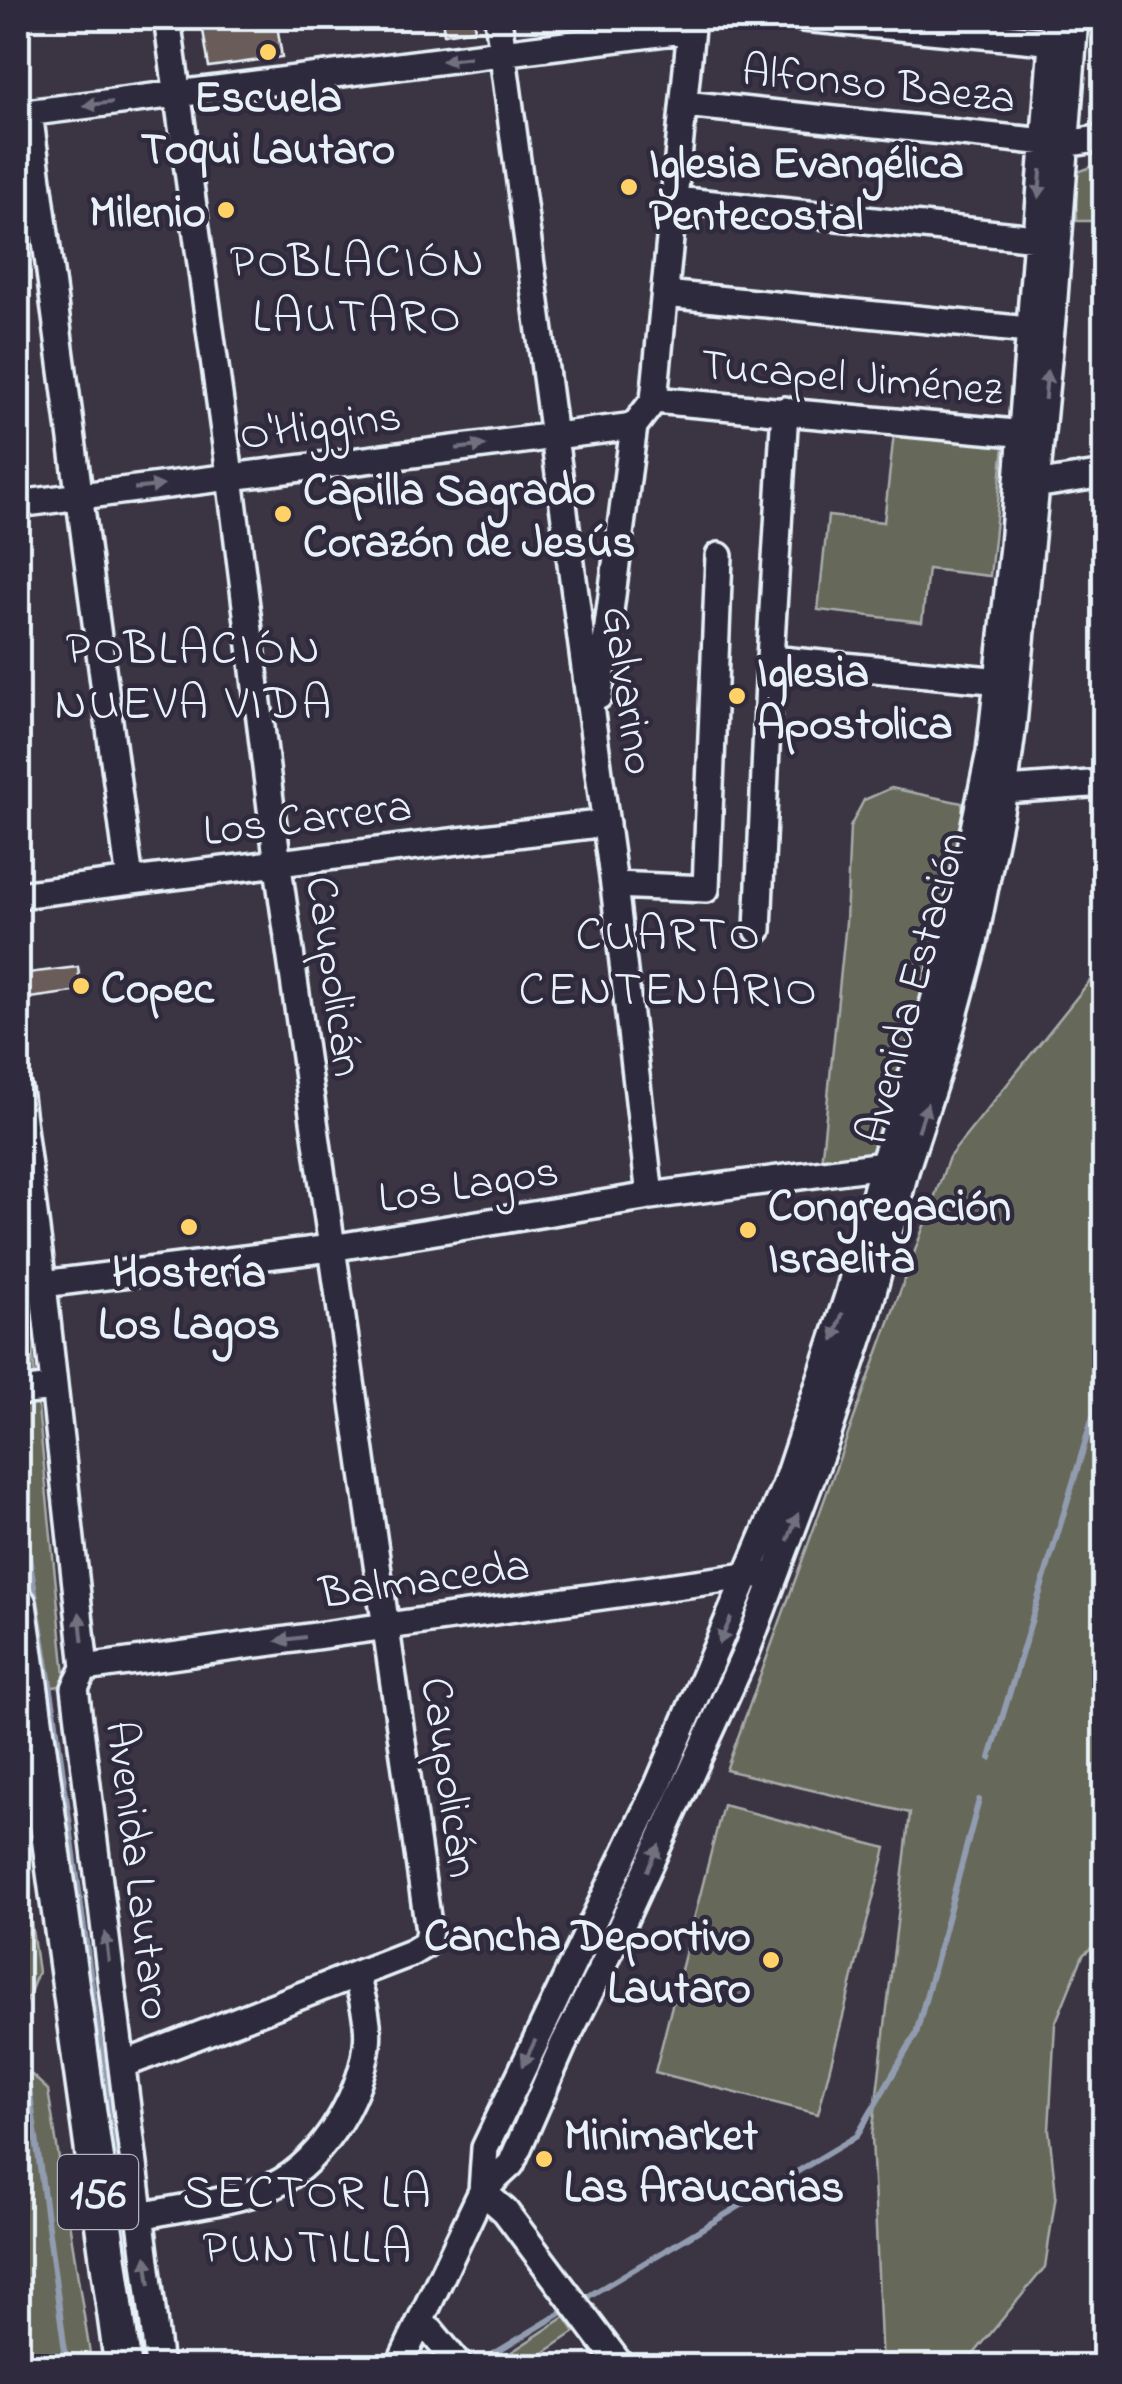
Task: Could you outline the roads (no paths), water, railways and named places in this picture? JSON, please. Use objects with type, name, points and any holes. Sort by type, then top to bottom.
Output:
[{"type":"highway","name":"156","points":[[18,1604],[124,2366]]},
{"type":"highway","name":"156","points":[[18,1762],[102,2366]]},
{"type":"street","name":"Caupolicán","points":[[168,18],[331,1248],[428,1915],[426,1944],[356,1976]]},
{"type":"street","name":"Galvarino","points":[[498,18],[606,822],[650,1196]]},
{"type":"street","points":[[803,18],[1059,35]]},
{"type":"street","name":"Avenida Estación","points":[[482,2192],[485,2148],[690,1712],[763,1574],[828,1434],[866,1318],[894,1166],[945,1050],[974,942],[1007,682],[1032,434],[1055,143],[1059,35],[1075,18]]},
{"type":"street","points":[[130,882],[23,113],[502,53],[692,23],[654,400],[634,426],[594,732]]},
{"type":"street","name":"Alfonso Baeza","points":[[684,104],[1055,143],[1104,138]]},
{"type":"street","name":"Avenida Estación","points":[[1032,434],[1028,330],[1036,238],[1055,143]]},
{"type":"street","points":[[676,200],[1036,238]]},
{"type":"street","points":[[666,294],[1028,330]]},
{"type":"street","name":"Tucapel Jiménez","points":[[654,400],[1032,434]]},
{"type":"street","points":[[758,930],[786,410]]},
{"type":"street","name":"O'Higgins","points":[[18,504],[634,426]]},
{"type":"street","points":[[1026,486],[1104,474]]},
{"type":"street","points":[[614,885],[706,889],[719,556]]},
{"type":"street","points":[[770,660],[1007,682]]},
{"type":"street","points":[[993,791],[1104,783]]},
{"type":"street","name":"Los Carrera","points":[[18,895],[606,822]]},
{"type":"street","name":"Avenida Lautaro","points":[[18,1089],[85,1668],[75,1688],[160,2366]]},
{"type":"street","name":"Los Lagos","points":[[43,1284],[331,1248],[650,1196],[894,1166]]},
{"type":"street","points":[[18,1392],[54,1388]]},
{"type":"street","name":"Avenida Estación","points":[[399,2366],[482,2192],[511,2164],[716,1721],[763,1574]]},
{"type":"street","name":"Balmaceda","points":[[85,1668],[763,1574]]},
{"type":"street","points":[[690,1712],[716,1721]]},
{"type":"street","points":[[122,2065],[356,1976],[368,2043],[358,2083],[324,2142],[307,2163],[288,2179],[262,2190],[141,2216]]},
{"type":"street","points":[[482,2192],[505,2211],[621,2366]]},
{"type":"street","points":[[420,2323],[431,2330],[460,2366]]},
{"type":"waterway","points":[[990,1758],[1104,1380]]},
{"type":"waterway","points":[[18,1489],[54,1709],[144,2366]]},
{"type":"waterway","points":[[582,2300],[857,2136],[916,2034],[979,1800]]},
{"type":"waterway","points":[[28,2079],[67,2366]]},
{"type":"waterway","points":[[474,2366],[571,2307]]},
{"type":"place","name":"Escuela Toqui Lautaro","points":[[268,52]]},
{"type":"place","name":"Iglesia Evangélica Pentecostal","points":[[629,187]]},
{"type":"place","name":"Milenio","points":[[226,210]]},
{"type":"place","name":"Capilla Sagrado Corazón de Jesús","points":[[283,514]]},
{"type":"place","name":"Iglesia Apostolica","points":[[737,696]]},
{"type":"place","name":"Copec","points":[[81,986]]},
{"type":"place","name":"Hostería Los Lagos","points":[[189,1227]]},
{"type":"place","name":"Congregación Israelita","points":[[748,1230]]},
{"type":"place","name":"Cancha Deportivo Lautaro","points":[[771,1960]]},
{"type":"place","name":"Minimarket Las Araucarias","points":[[544,2159]]},
{"type":"district","name":"POBLACIÓN LAUTARO","points":[[358,286]]},
{"type":"district","name":"POBLACIÓN NUEVA VIDA","points":[[194,674]]},
{"type":"district","name":"CUARTO CENTENARIO","points":[[669,960]]},
{"type":"district","name":"SECTOR LA PUNTILLA","points":[[308,2218]]}]
